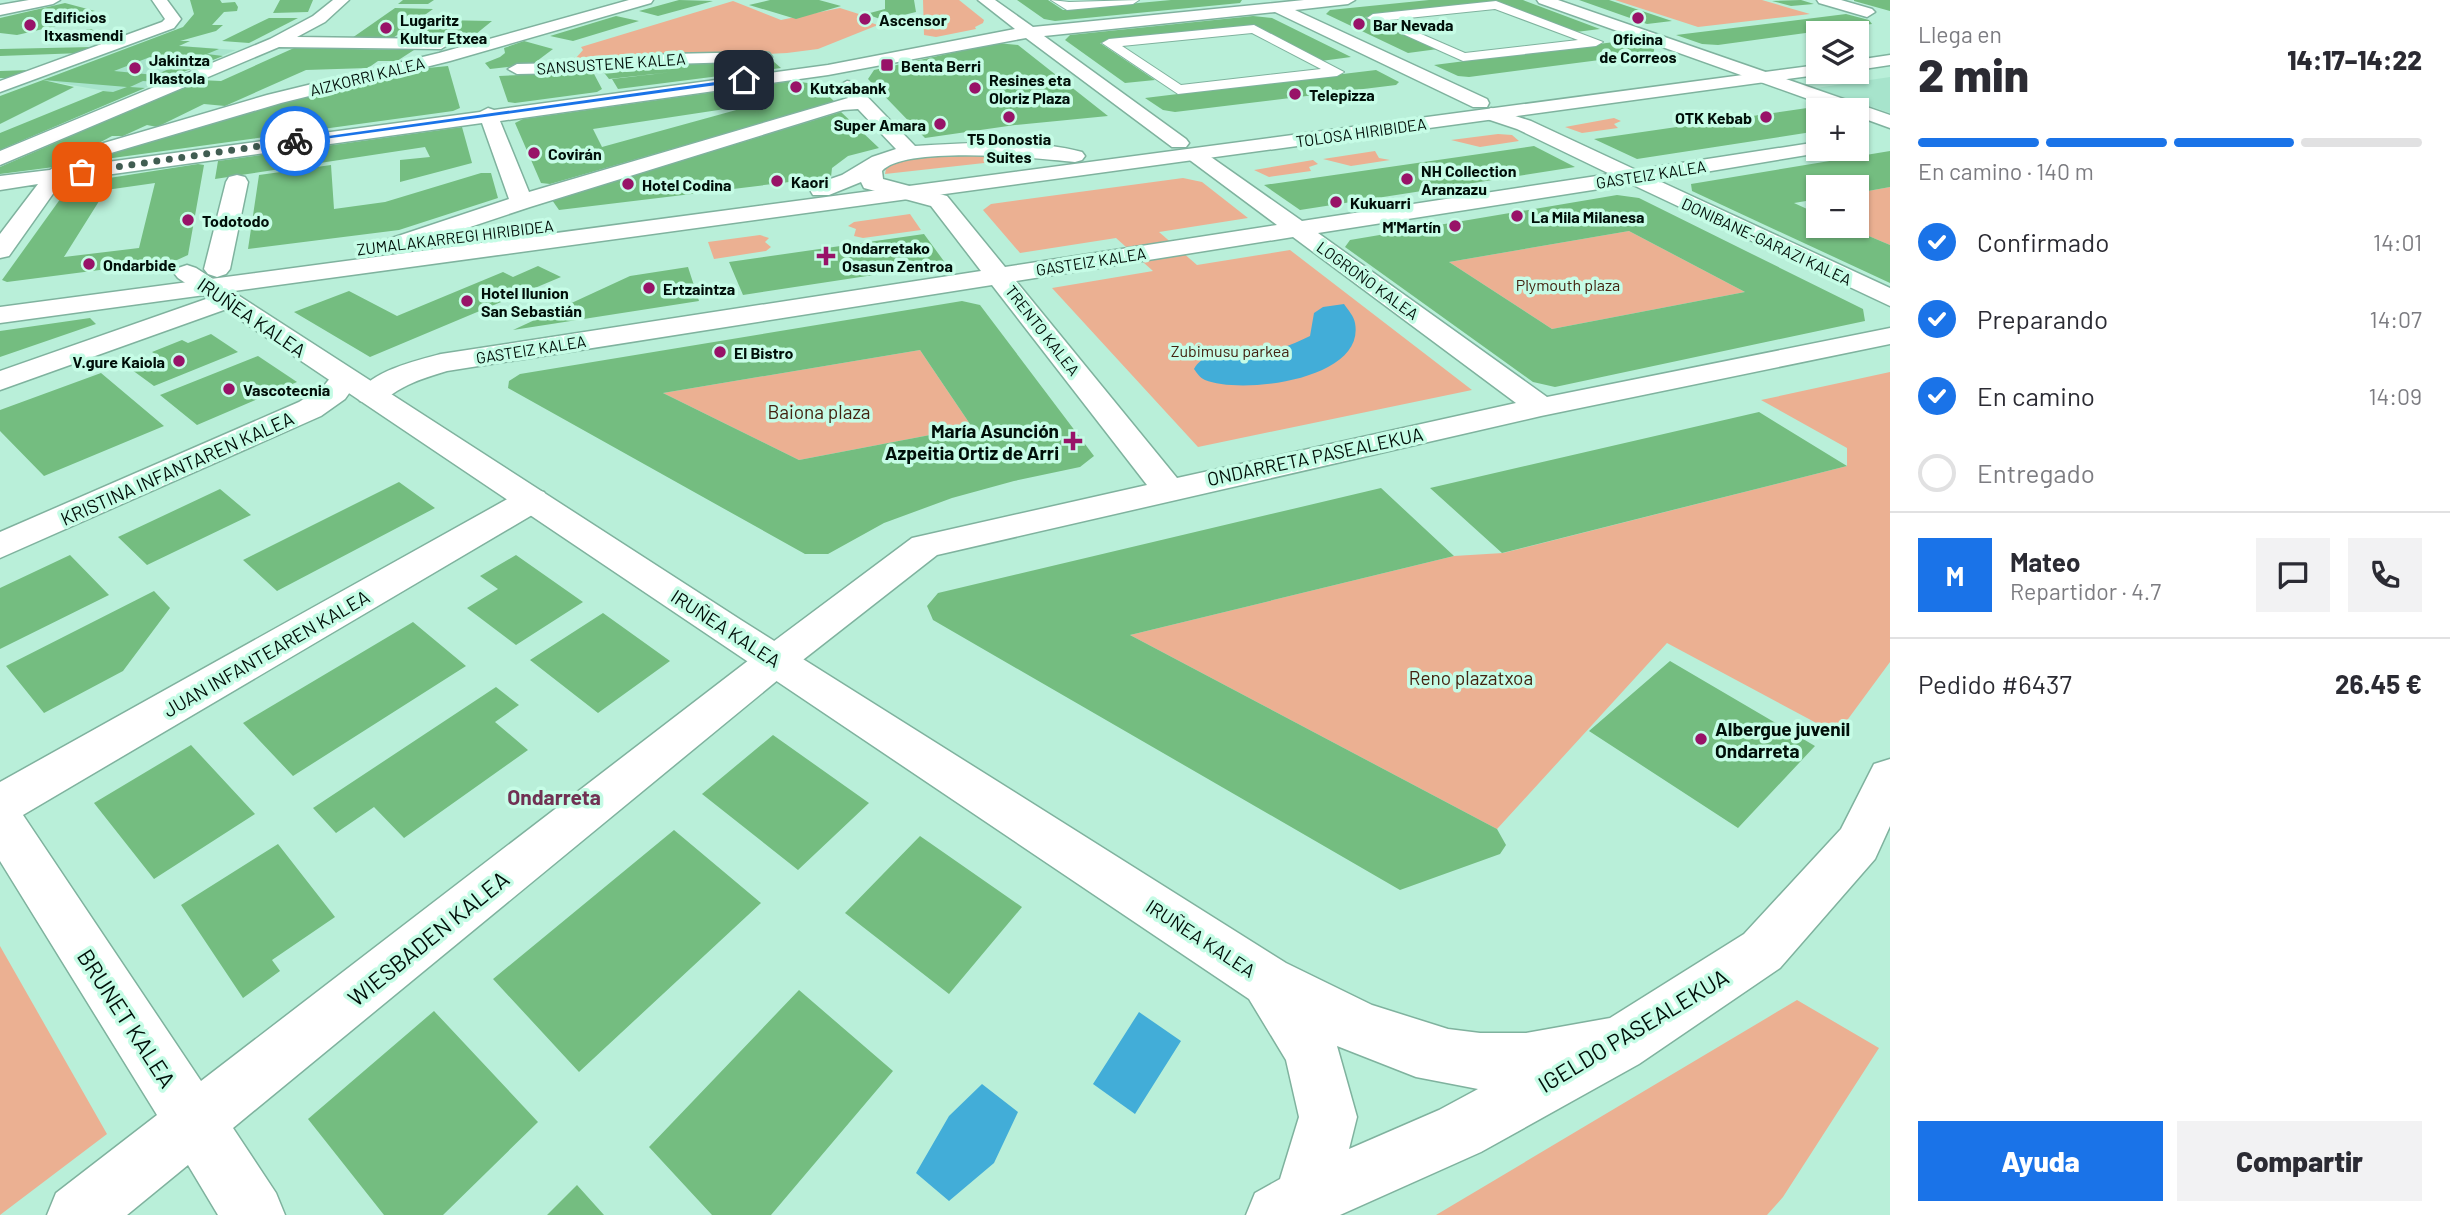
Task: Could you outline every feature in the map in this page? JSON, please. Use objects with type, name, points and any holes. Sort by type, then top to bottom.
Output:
[{"type":"street","points":[[0,10],[53,0]]},
{"type":"street","points":[[0,159],[271,44],[319,19],[342,0]]},
{"type":"street","name":"AIZKORRI KALEA","points":[[55,176],[87,154],[134,138],[274,99],[458,53],[646,0]]},
{"type":"street","name":"LOGROÑO KALEA","points":[[985,0],[1541,407]]},
{"type":"street","points":[[1057,0],[1067,6],[1133,0]]},
{"type":"street","points":[[0,183],[488,114],[828,70],[990,37],[1268,4],[1349,0]]},
{"type":"street","points":[[1544,0],[1821,98]]},
{"type":"street","points":[[1824,0],[1867,12]]},
{"type":"street","points":[[0,87],[160,30],[173,19],[164,4]]},
{"type":"street","name":"DONIBANE-GARAZI KALEA","points":[[1268,4],[1890,298]]},
{"type":"street","points":[[1496,5],[1596,42],[1463,57],[1373,18],[1496,5]]},
{"type":"street","points":[[1254,29],[1337,72],[1178,90],[1109,43],[1254,29]]},
{"type":"street","points":[[271,44],[489,44]]},
{"type":"street","points":[[271,44],[439,48],[458,53]]},
{"type":"street","points":[[1869,52],[1890,49]]},
{"type":"street","name":"SANSUSTENE KALEA","points":[[517,69],[569,61],[781,57],[828,70]]},
{"type":"street","points":[[1869,63],[1890,60]]},
{"type":"street","name":"TOLOSA HIRIBIDEA","points":[[1486,109],[1806,61]]},
{"type":"street","points":[[828,70],[864,103],[910,152]]},
{"type":"street","name":"TOLOSA HIRIBIDEA","points":[[907,185],[1486,109],[1806,72]]},
{"type":"street","points":[[395,245],[522,202],[841,104],[864,103]]},
{"type":"street","points":[[488,114],[522,202]]},
{"type":"street","points":[[1869,120],[1886,133]]},
{"type":"street","name":"TOLOSA HIRIBIDEA","points":[[907,185],[1075,156],[1186,148]]},
{"type":"street","name":"TOLOSA HIRIBIDEA","points":[[875,172],[910,152],[985,149],[1075,156]]},
{"type":"street","name":"GASTEIZ KALEA","points":[[358,387],[396,379],[442,363],[1806,150]]},
{"type":"street","name":"TRENTO KALEA","points":[[875,172],[939,201],[1168,489]]},
{"type":"street","name":"ZUMALAKARREGI HIRIBIDEA","points":[[0,297],[214,287],[395,245],[821,190],[875,172]]},
{"type":"street","points":[[0,251],[55,176]]},
{"type":"street","points":[[0,381],[214,287],[237,182]]},
{"type":"street","name":"ZUMALAKARREGI HIRIBIDEA","points":[[0,315],[214,287],[907,185]]},
{"type":"street","name":"IRUÑEA KALEA","points":[[214,287],[358,387],[1266,981],[1332,1016],[1402,1045],[1466,1060],[1513,1062],[1619,1044]]},
{"type":"street","name":"ONDARRETA PASEALEKUA","points":[[776,660],[925,546],[1168,489],[1541,407],[1890,336]]},
{"type":"street","name":"KRISTINA INFANTAREN KALEA","points":[[0,546],[310,409],[334,393],[358,387]]},
{"type":"street","name":"JUAN INFANTEAREN KALEA","points":[[0,805],[532,500]]},
{"type":"street","name":"WIESBADEN KALEA","points":[[78,1215],[776,660]]},
{"type":"street","name":"IGELDO PASEALEKUA","points":[[1291,1207],[1460,1131],[1619,1044],[1762,951],[1858,844],[1890,777]]},
{"type":"street","name":"BRUNET KALEA","points":[[0,820],[254,1215]]},
{"type":"street","name":"IGELDO PASEALEKUA","points":[[1266,981],[1311,1050],[1328,1117],[1291,1207]]},
{"type":"shaded area","name":"Jakintza Ikastola","points":[[141,43],[236,50],[128,95],[43,80]]},
{"type":"shaded area","points":[[1890,77],[1890,113],[1869,106],[1869,98],[1846,98],[1816,88],[1869,84],[1869,80]]},
{"type":"green space","points":[[923,0],[959,0],[984,20],[983,23],[975,27],[976,29],[936,37],[924,35]]},
{"type":"green space","points":[[1615,0],[1762,0],[1810,14],[1698,27]]},
{"type":"green space","points":[[733,1],[781,20],[840,8],[862,15],[862,20],[878,25],[818,49],[787,53],[587,63],[575,59],[583,50],[581,47]]},
{"type":"green space","points":[[1614,118],[1621,121],[1614,124],[1618,128],[1582,133],[1565,127]]},
{"type":"green space","points":[[1498,134],[1512,135],[1519,141],[1480,147],[1451,140]]},
{"type":"green space","points":[[1375,151],[1379,158],[1390,160],[1351,166],[1323,159]]},
{"type":"green space","points":[[976,154],[1037,157],[885,174],[886,169],[895,163],[917,156]]},
{"type":"green space","points":[[1313,160],[1318,164],[1309,167],[1311,171],[1269,177],[1254,170]]},
{"type":"green space","name":"Zubimusu parkea","points":[[1183,178],[1202,182],[1248,218],[1159,232],[1197,265],[1290,250],[1472,390],[1198,447],[1052,288],[1153,271],[1116,238],[1020,253],[983,210],[991,204]]},
{"type":"green space","points":[[1890,187],[1890,245],[1869,236],[1869,191]]},
{"type":"green space","points":[[910,214],[921,230],[863,238],[854,236],[856,229],[848,226],[854,222]]},
{"type":"green space","name":"Plymouth plaza","points":[[1629,231],[1745,292],[1552,329],[1449,262]]},
{"type":"green space","points":[[760,235],[769,238],[765,242],[771,247],[766,251],[714,259],[708,242]]},
{"type":"green space","name":"Baiona plaza","points":[[920,350],[972,427],[799,460],[663,393]]},
{"type":"green space","name":"Reno plazatxoa","points":[[1890,372],[1890,662],[1837,734],[1667,643],[1497,829],[1130,635],[1454,556],[1503,553],[1847,466],[1847,448],[1761,400]]},
{"type":"green space","points":[[0,946],[107,1134],[0,1215]]},
{"type":"green space","points":[[1797,1000],[1879,1048],[1783,1197],[1767,1215],[1436,1215]]},
{"type":"water","points":[[1344,304],[1355,323],[1353,342],[1341,358],[1322,370],[1271,384],[1245,385],[1205,380],[1194,369],[1207,357],[1262,353],[1292,344],[1310,336],[1314,313],[1323,307]]},
{"type":"water","points":[[1139,1012],[1181,1041],[1135,1114],[1093,1084]]},
{"type":"water","points":[[982,1084],[1018,1112],[994,1163],[949,1201],[916,1173],[949,1116]]},
{"type":"building","points":[[190,0],[235,2],[237,11],[224,12],[212,25],[223,25],[216,31],[180,41],[190,41],[179,46],[219,49],[207,54],[223,56],[158,82],[143,81],[130,87],[145,88],[0,150],[0,133],[103,91],[113,92],[127,87],[43,80],[183,27],[194,14]],"holes":[[[150,57],[190,60],[155,75],[114,71]]]},
{"type":"building","points":[[280,0],[313,0],[308,12],[273,13]]},
{"type":"building","points":[[403,0],[434,0],[428,4],[398,4]]},
{"type":"building","points":[[679,0],[713,1],[658,16],[639,11]]},
{"type":"building","points":[[770,0],[819,0],[841,6],[796,19],[749,5]]},
{"type":"building","points":[[885,0],[914,0],[916,12],[883,20],[866,14],[885,9]]},
{"type":"building","points":[[1017,0],[1048,0],[1063,10],[1171,0],[1242,0],[1240,3],[1055,21],[1044,19]]},
{"type":"building","points":[[1429,0],[1523,0],[1600,29],[1576,32],[1500,3],[1365,17],[1438,49],[1408,53],[1326,14],[1330,10]]},
{"type":"building","points":[[1579,0],[1609,0],[1672,21],[1647,24]]},
{"type":"building","points":[[1801,0],[1814,4],[1791,6],[1772,1]]},
{"type":"building","points":[[1890,0],[1890,11],[1854,1]]},
{"type":"building","name":"Edificios Itxasmendi","points":[[65,3],[95,11],[79,15],[91,18],[17,35],[0,33],[0,18]]},
{"type":"building","name":"Lugaritz Kultur Etxea","points":[[395,8],[433,9],[393,38],[352,38]]},
{"type":"building","points":[[1846,14],[1869,20],[1872,24],[1869,24],[1869,21],[1806,21],[1806,33],[1718,45],[1702,44],[1676,35]]},
{"type":"building","points":[[616,16],[639,21],[573,41],[550,36]]},
{"type":"building","points":[[1253,16],[1272,18],[1351,57],[1321,61],[1255,27],[1100,43],[1155,80],[1125,83],[1065,40],[1070,35]]},
{"type":"building","points":[[269,18],[298,18],[249,43],[222,41]]},
{"type":"building","points":[[437,20],[492,21],[471,38],[411,37]]},
{"type":"building","points":[[91,29],[99,33],[64,36],[64,34]]},
{"type":"building","points":[[1630,40],[1654,49],[1654,53],[1469,77],[1458,76],[1434,65]]},
{"type":"building","points":[[524,41],[553,49],[533,64],[490,69],[485,63],[500,57],[505,53],[504,48]]},
{"type":"building","points":[[997,43],[1018,45],[1108,116],[1015,125],[925,138],[868,79],[874,70]]},
{"type":"building","points":[[93,47],[82,53],[0,56],[0,49]]},
{"type":"building","points":[[294,48],[414,50],[397,61],[378,61],[368,68],[306,70],[225,106],[204,104],[157,127],[147,125],[123,136],[112,136],[54,167],[0,174],[0,167],[199,80],[221,81]]},
{"type":"building","points":[[684,61],[773,61],[781,68],[618,89],[612,79],[672,72],[609,79],[602,70]]},
{"type":"building","points":[[448,66],[460,108],[453,111],[91,161],[94,155],[332,86],[398,78],[397,71]]},
{"type":"building","points":[[31,70],[18,78],[0,78],[0,71]]},
{"type":"building","points":[[1376,70],[1399,82],[1396,85],[1175,112],[1163,110],[1145,98]]},
{"type":"building","points":[[593,72],[602,89],[597,92],[515,103],[508,102],[499,76]]},
{"type":"building","points":[[43,80],[74,87],[0,124],[0,96]]},
{"type":"building","points":[[792,81],[816,84],[835,102],[550,184],[541,183],[515,123],[523,119]],"holes":[[[758,104],[602,147],[593,129]]]},
{"type":"building","points":[[1806,108],[1806,133],[1637,159],[1594,139]]},
{"type":"building","points":[[841,112],[879,148],[848,156],[832,168],[831,177],[559,210],[552,200]]},
{"type":"building","points":[[462,127],[472,163],[400,182],[400,160],[430,157],[425,147],[215,179],[218,161]]},
{"type":"building","name":"NH Collection Aranzazu","points":[[1534,146],[1575,167],[1300,210],[1264,185]]},
{"type":"building","points":[[1890,151],[1890,187],[1869,191],[1869,175],[1806,175],[1806,201],[1794,203],[1806,208],[1806,238],[1869,236],[1890,245],[1890,283],[1692,191],[1691,184],[1830,161],[1869,161],[1869,154]]},
{"type":"building","points":[[204,165],[188,255],[177,260],[7,282],[2,280],[71,184]],"holes":[[[155,183],[139,248],[64,257],[106,190]]]},
{"type":"building","points":[[331,165],[334,209],[385,202],[481,173],[491,173],[498,198],[399,230],[248,249],[259,175]]},
{"type":"building","points":[[1617,195],[1639,198],[1863,309],[1865,321],[1555,387],[1533,382],[1345,247],[1350,240]],"holes":[[[1629,231],[1745,292],[1552,329],[1449,262]]]},
{"type":"building","points":[[924,234],[946,264],[743,295],[729,262]]},
{"type":"building","name":"Hotel Ilunion San Sebastián","points":[[538,266],[561,277],[370,357],[294,312],[349,291],[397,316],[503,272],[513,277]]},
{"type":"building","name":"Ertzaintza","points":[[688,267],[699,301],[513,330],[630,276]]},
{"type":"building","points":[[962,301],[980,305],[1094,456],[1080,467],[952,498],[884,523],[828,554],[805,554],[508,388],[509,381],[520,374]],"holes":[[[920,350],[972,427],[799,460],[663,393]]]},
{"type":"building","points":[[90,318],[96,324],[0,357],[0,331]]},
{"type":"building","name":"V.gure Kaiola","points":[[211,334],[238,352],[154,386],[128,367],[157,355],[152,352],[182,340],[188,343]]},
{"type":"building","name":"Vascotecnia","points":[[258,356],[297,382],[197,425],[160,395]]},
{"type":"building","points":[[101,373],[164,426],[44,476],[0,431],[0,410]]},
{"type":"building","points":[[1759,412],[1847,466],[1502,553],[1430,488]]},
{"type":"building","points":[[399,482],[435,508],[277,591],[243,560]]},
{"type":"building","points":[[1381,488],[1454,556],[1130,635],[1497,829],[1506,845],[1500,854],[1400,890],[933,620],[927,606],[938,593]]},
{"type":"building","points":[[220,489],[251,515],[147,565],[118,537]]},
{"type":"building","points":[[70,555],[109,595],[0,649],[0,588]]},
{"type":"building","points":[[516,555],[583,602],[516,645],[467,608],[498,589],[480,576]]},
{"type":"building","points":[[154,591],[170,608],[123,671],[44,713],[6,666]]},
{"type":"building","points":[[603,613],[670,661],[598,713],[530,660]]},
{"type":"building","points":[[413,622],[466,666],[293,776],[243,723]]},
{"type":"building","name":"Albergue juvenil Ondarreta","points":[[1670,661],[1815,746],[1738,828],[1589,731]]},
{"type":"building","points":[[496,687],[519,705],[495,722],[528,750],[404,838],[374,807],[336,833],[313,808]]},
{"type":"building","points":[[773,735],[869,803],[798,870],[702,794]]},
{"type":"building","points":[[191,745],[255,814],[154,879],[94,803]]},
{"type":"building","points":[[674,830],[761,903],[579,1072],[493,979]]},
{"type":"building","points":[[920,836],[1022,907],[949,994],[845,913]]},
{"type":"building","points":[[278,844],[335,917],[272,960],[280,971],[243,998],[181,905]]},
{"type":"building","points":[[799,990],[893,1071],[771,1215],[712,1215],[649,1147]]},
{"type":"building","points":[[434,1011],[538,1122],[443,1215],[384,1215],[308,1119]]},
{"type":"building","points":[[577,1185],[604,1215],[547,1215]]},
{"type":"way so far","points":[[82,172],[295,141]]},
{"type":"place","name":"Oficina de Correos","points":[[1638,18]]},
{"type":"place","name":"Ascensor","points":[[865,19]]},
{"type":"place","name":"Bar Nevada","points":[[1359,24]]},
{"type":"place","name":"Edificios Itxasmendi","points":[[30,25]]},
{"type":"place","name":"Lugaritz Kultur Etxea","points":[[386,28]]},
{"type":"place","name":"Benta Berri","points":[[887,65]]},
{"type":"place","name":"Jakintza Ikastola","points":[[135,68]]},
{"type":"place","name":"Kutxabank","points":[[796,87]]},
{"type":"place","name":"Resines eta Oloriz Plaza","points":[[975,88]]},
{"type":"place","name":"Telepizza","points":[[1295,94]]},
{"type":"place","name":"T5 Donostia Suites","points":[[1009,117]]},
{"type":"place","name":"OTK Kebab","points":[[1766,117]]},
{"type":"place","name":"Super Amara","points":[[940,124]]},
{"type":"place","name":"Covirán","points":[[534,153]]},
{"type":"place","name":"NH Collection Aranzazu","points":[[1407,179]]},
{"type":"place","name":"Kaori","points":[[777,181]]},
{"type":"place","name":"Hotel Codina","points":[[628,184]]},
{"type":"place","name":"Kukuarri","points":[[1336,202]]},
{"type":"place","name":"La Mila Milanesa","points":[[1517,216]]},
{"type":"place","name":"Todotodo","points":[[188,220]]},
{"type":"place","name":"M'Martín","points":[[1455,226]]},
{"type":"place","name":"Ondarretako Osasun Zentroa","points":[[826,256]]},
{"type":"place","name":"Ondarbide","points":[[89,264]]},
{"type":"place","name":"Ertzaintza","points":[[649,288]]},
{"type":"place","name":"Hotel Ilunion San Sebastián","points":[[467,301]]},
{"type":"place","name":"El Bistro","points":[[720,352]]},
{"type":"place","name":"V.gure Kaiola","points":[[179,361]]},
{"type":"place","name":"Vascotecnia","points":[[229,389]]},
{"type":"place","name":"María Asunción Azpeitia Ortiz de Arri","points":[[1073,441]]},
{"type":"place","name":"Albergue juvenil Ondarreta","points":[[1701,739]]},
{"type":"district","name":"Ondarreta","points":[[554,796]]},
{"type":"route","points":[[295,141],[744,80]]}]
